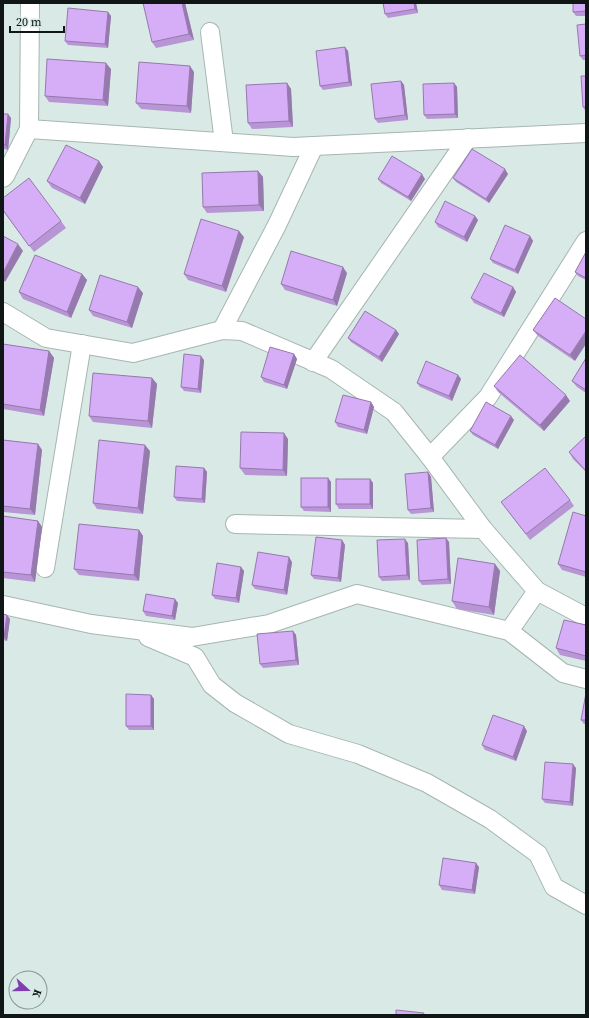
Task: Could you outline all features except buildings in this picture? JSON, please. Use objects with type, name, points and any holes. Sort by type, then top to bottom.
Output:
[{"type":"street","points":[[4,177],[29,128],[30,3]]},
{"type":"street","points":[[210,32],[224,142]]},
{"type":"street","points":[[29,128],[293,146],[586,133]]},
{"type":"street","points":[[313,362],[468,138]]},
{"type":"street","points":[[222,330],[277,225],[314,146]]},
{"type":"street","points":[[430,457],[488,397],[586,241]]},
{"type":"street","points":[[3,312],[46,338],[133,353],[222,330],[242,331],[331,369],[394,412],[430,457],[483,529],[537,591],[582,615],[586,615]]},
{"type":"street","points":[[45,568],[82,344]]},
{"type":"street","points":[[235,524],[483,529]]},
{"type":"street","points":[[509,631],[537,591]]},
{"type":"street","points":[[3,605],[91,624],[192,637],[269,624],[357,594],[509,631],[563,673],[586,679]]},
{"type":"street","points":[[128,628],[195,657],[212,685],[235,703],[289,734],[358,754],[427,783],[490,819],[538,854],[554,887],[586,905]]}]
